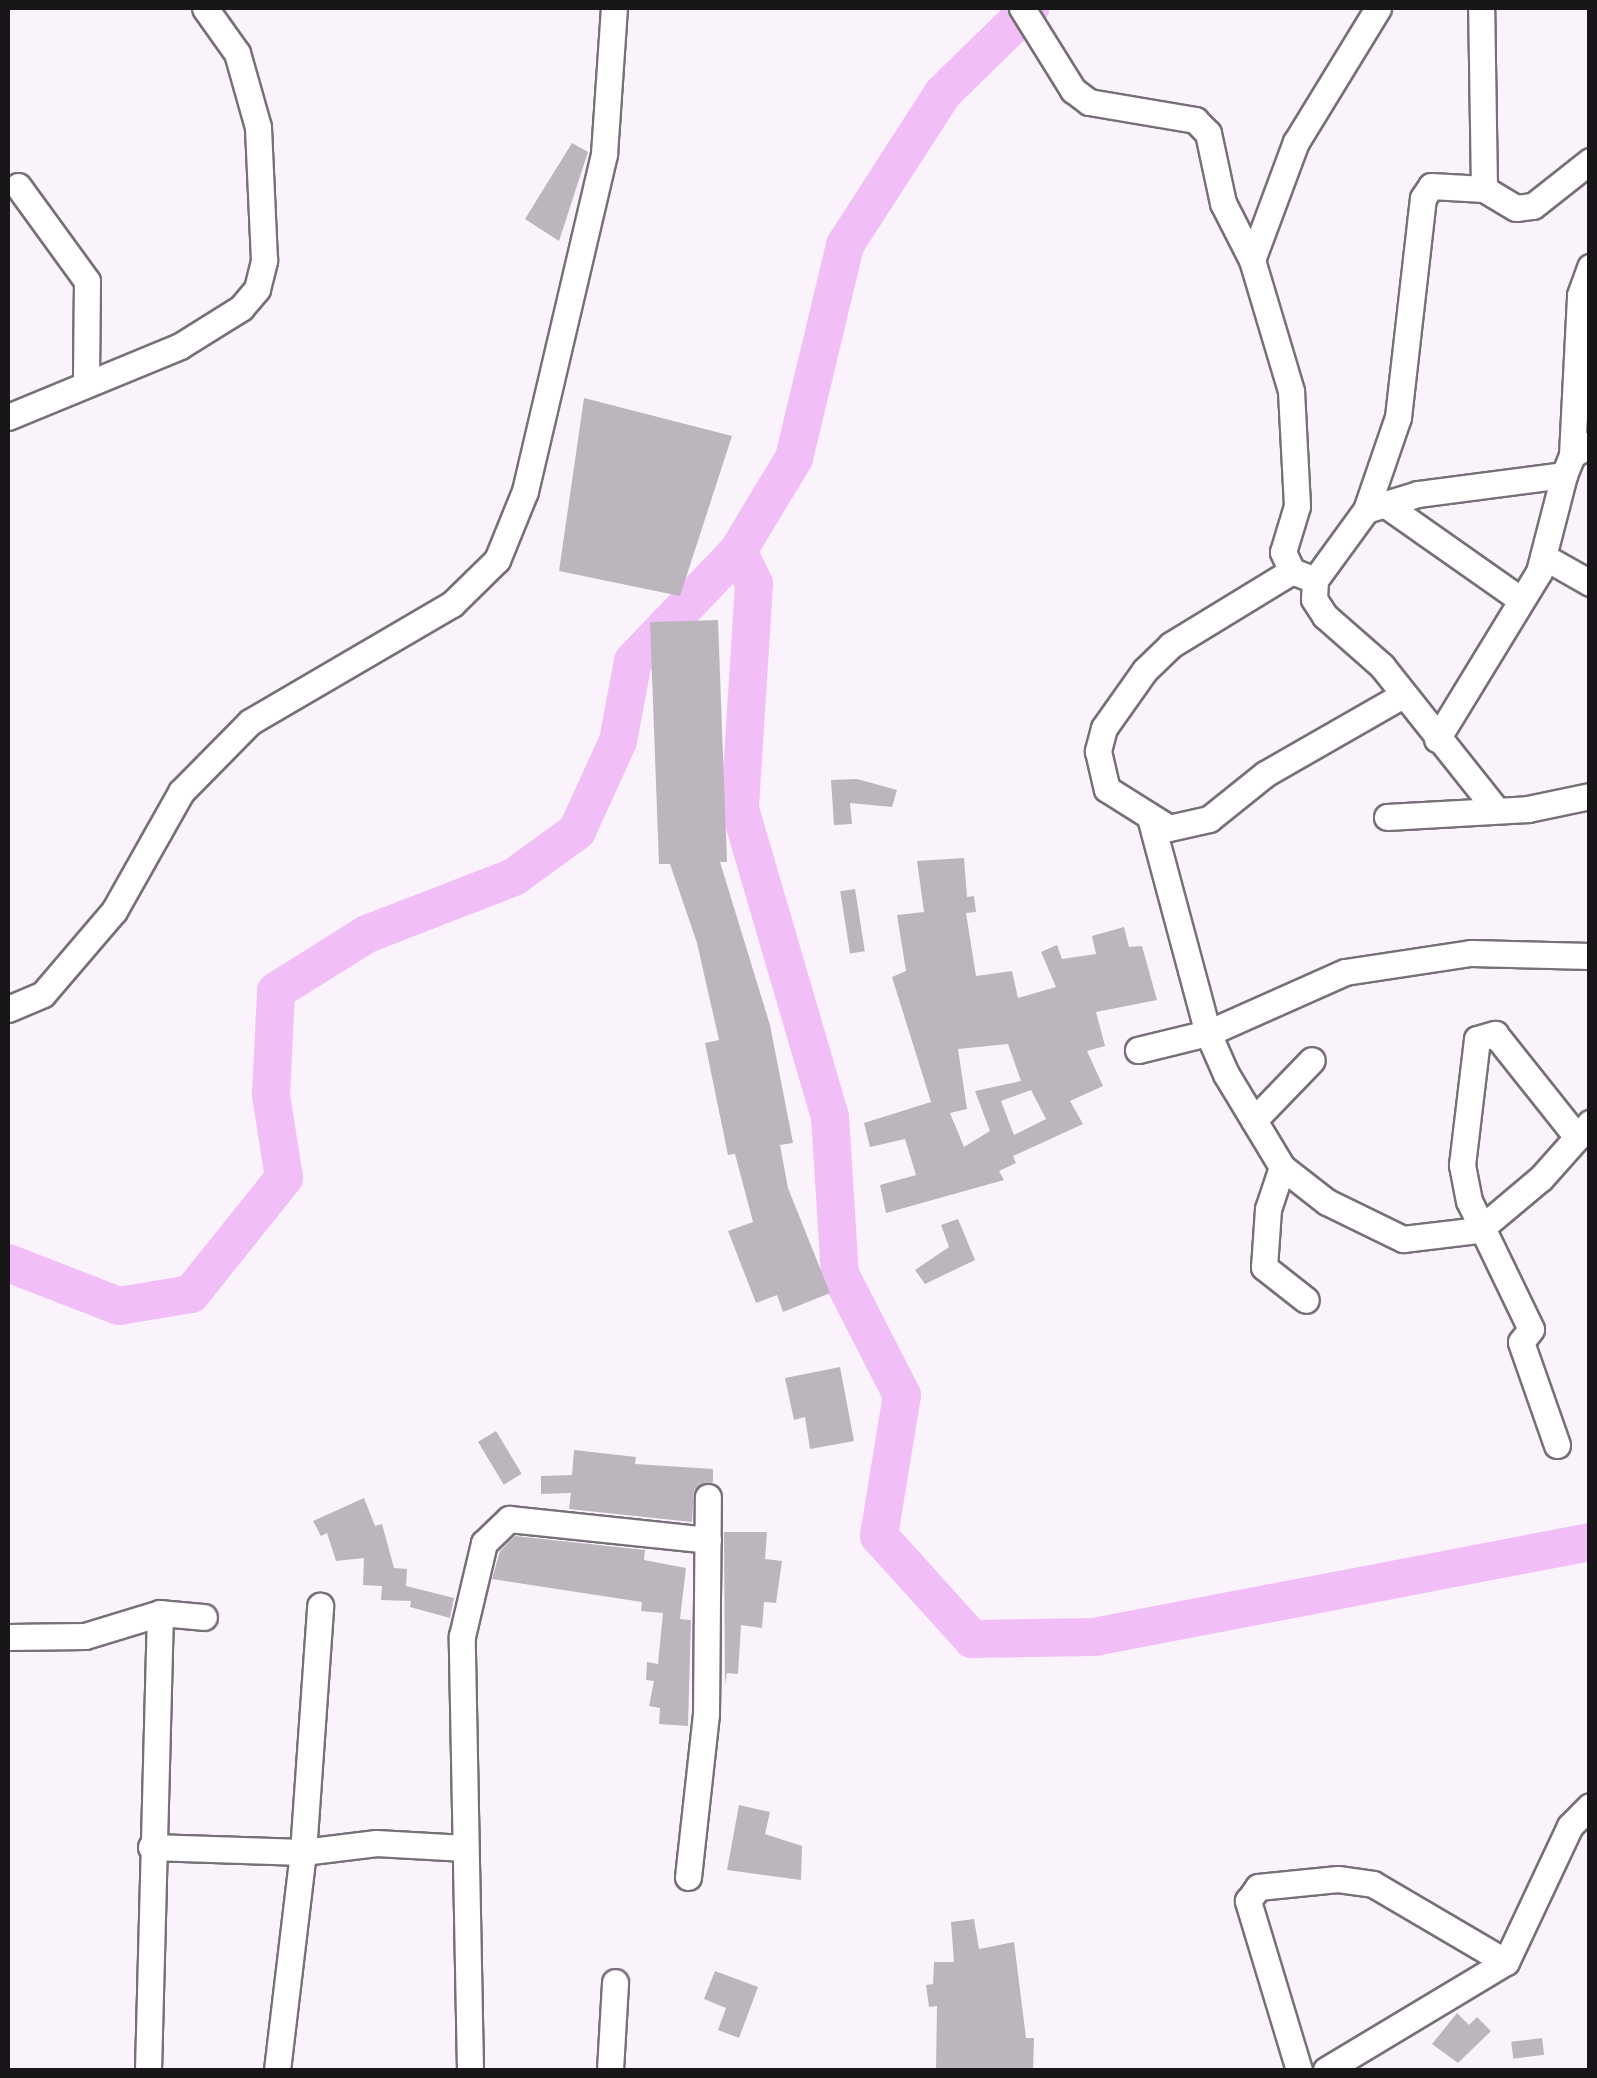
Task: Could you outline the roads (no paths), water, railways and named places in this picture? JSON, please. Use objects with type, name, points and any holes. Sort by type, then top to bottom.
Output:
[{"type":"street","points":[[8,417],[86,380],[180,346],[241,308],[257,289],[264,260],[258,127],[236,53],[205,8]]},
{"type":"street","points":[[8,1009],[43,994],[102,925],[182,792],[250,722],[452,604],[497,560],[525,491],[604,154],[614,8]]},
{"type":"street","points":[[1252,260],[1296,142],[1378,8]]},
{"type":"street","points":[[1481,8],[1484,189]]},
{"type":"street","points":[[1028,15],[1073,90],[1089,102],[1195,120],[1208,133],[1223,203],[1252,260],[1291,391],[1297,506],[1283,552],[1303,575],[1325,616],[1382,666],[1494,808]]},
{"type":"street","points":[[1376,508],[1398,417],[1423,198],[1431,186],[1484,189],[1516,208],[1533,206],[1590,161]]},
{"type":"street","points":[[18,186],[68,246],[88,281],[86,380]]},
{"type":"street","points":[[1437,739],[1546,558],[1575,458],[1580,295],[1590,267]]},
{"type":"street","points":[[1404,695],[1265,774],[1209,819],[1169,828],[1151,821],[1108,789],[1098,751],[1104,728],[1171,645],[1303,575],[1376,508],[1520,476],[1575,458]]},
{"type":"street","points":[[1376,508],[1522,600]]},
{"type":"street","points":[[1546,558],[1590,583]]},
{"type":"street","points":[[1387,818],[1494,808],[1528,809],[1590,796]]},
{"type":"street","points":[[1151,821],[1208,1033],[1282,1167],[1355,1220],[1402,1239],[1479,1230],[1512,1205],[1583,1130],[1495,1034],[1477,1039],[1462,1165],[1479,1230],[1532,1328],[1521,1342],[1557,1445]]},
{"type":"street","points":[[1138,1050],[1208,1033],[1346,972],[1470,953],[1590,956]]},
{"type":"street","points":[[1254,1120],[1312,1060]]},
{"type":"street","points":[[1282,1167],[1268,1209],[1264,1267],[1306,1300]]},
{"type":"street","points":[[688,1877],[706,1714],[708,1497]]},
{"type":"street","points":[[470,2070],[462,1636],[484,1543],[509,1519],[708,1540]]},
{"type":"street","points":[[277,2070],[302,1852],[320,1606]]},
{"type":"street","points":[[148,2070],[160,1613]]},
{"type":"street","points":[[8,1637],[85,1636],[160,1613],[204,1617]]},
{"type":"street","points":[[1336,2068],[1506,1962],[1570,1826],[1590,1806]]},
{"type":"street","points":[[151,1847],[302,1852],[376,1844],[464,1848]]},
{"type":"street","points":[[1299,2070],[1248,1901],[1258,1887],[1338,1879],[1373,1884],[1506,1962]]},
{"type":"street","points":[[610,2070],[614,1982]]},
{"type":"waterway","points":[[8,1263],[119,1306],[191,1294],[284,1178],[271,1095],[276,991],[367,934],[514,877],[577,831],[618,741],[633,661],[738,551],[794,458],[845,245],[943,93],[1030,8]]},
{"type":"waterway","points":[[738,551],[754,584],[740,809],[830,1117],[840,1274],[902,1395],[879,1536],[972,1639],[1094,1637],[1590,1542]]}]
